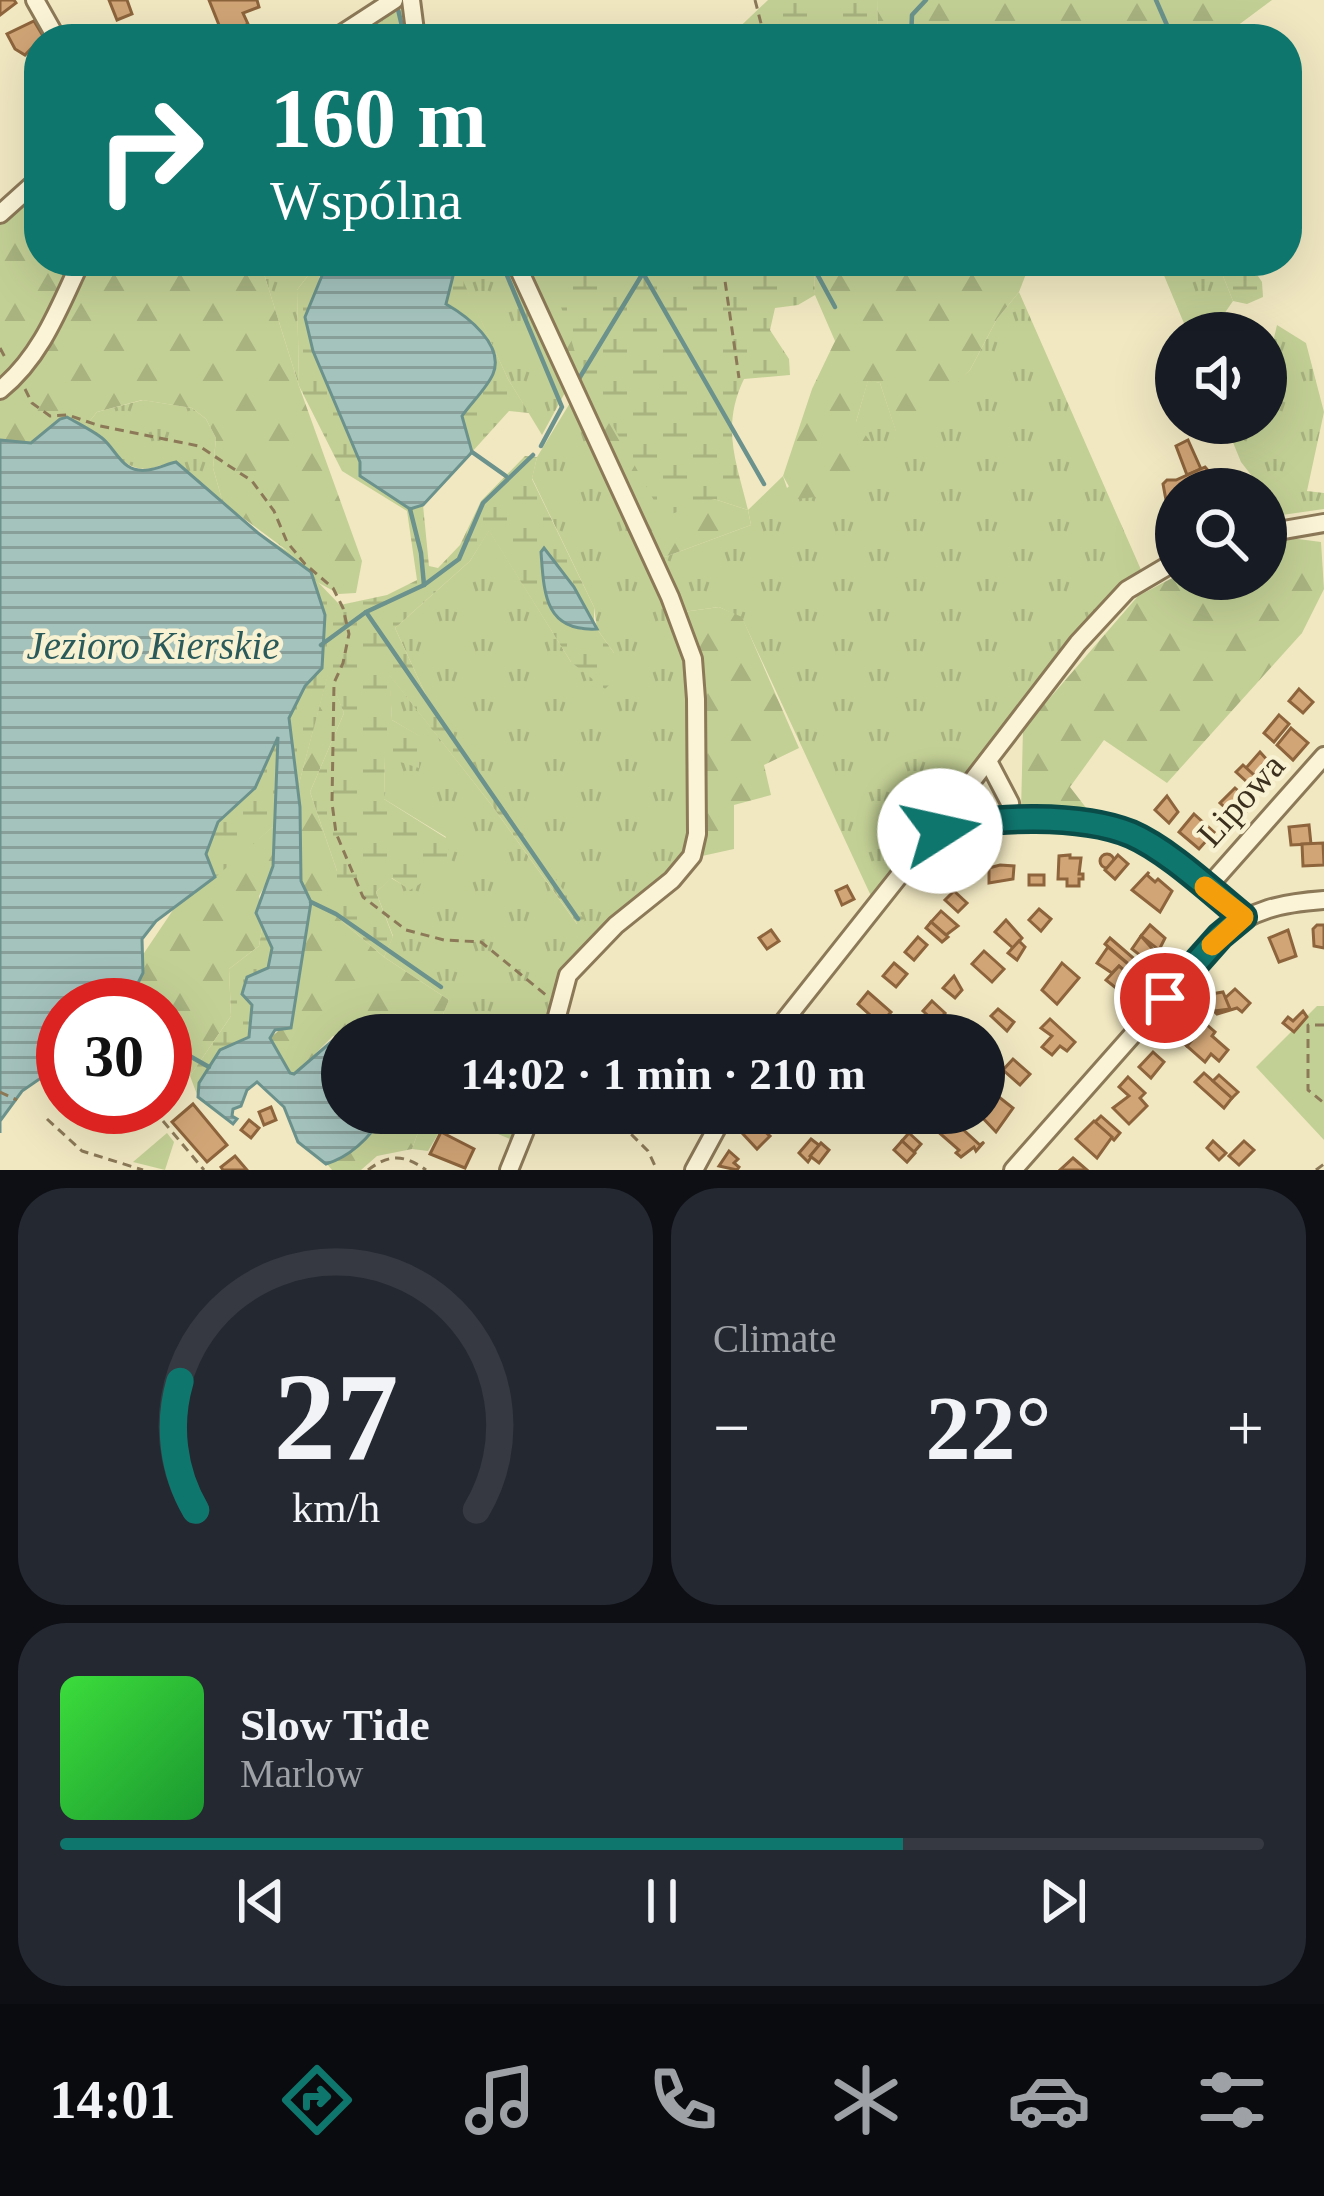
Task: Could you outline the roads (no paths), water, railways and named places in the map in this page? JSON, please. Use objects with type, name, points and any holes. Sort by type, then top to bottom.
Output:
[{"type":"street","points":[[357,24],[394,0]]},
{"type":"street","points":[[0,214],[24,192]]},
{"type":"street","points":[[0,390],[18,376],[38,349],[74,276]]},
{"type":"street","points":[[522,276],[670,597],[693,658],[696,699],[697,834],[692,856],[568,975],[555,1014]]},
{"type":"street","points":[[1287,529],[1324,523]]},
{"type":"street","points":[[789,1014],[922,847],[940,831],[1078,643],[1127,590],[1155,573]]},
{"type":"street","name":"Lipowa","points":[[1207,888],[1324,756]]},
{"type":"street","points":[[988,761],[1003,784],[1012,820]]},
{"type":"street","points":[[940,831],[966,823],[1012,820],[1097,826],[1133,835],[1243,917]]},
{"type":"street","points":[[1013,1170],[1220,936],[1243,917],[1270,906],[1324,900]]},
{"type":"street","points":[[508,1170],[523,1134]]},
{"type":"street","points":[[694,1170],[714,1134]]},
{"type":"water","points":[[322,276],[453,276],[446,304],[489,342],[495,363],[493,374],[462,416],[472,452],[423,505],[410,509],[360,476],[360,462],[313,351],[305,317]]},
{"type":"water","name":"Jezioro Kierskie","points":[[67,417],[102,438],[132,468],[148,470],[176,462],[311,572],[325,615],[322,668],[305,686],[289,718],[300,807],[301,881],[311,902],[291,1028],[275,1030],[270,1038],[294,1074],[321,1051],[321,1134],[370,1134],[326,1164],[298,1142],[284,1107],[257,1082],[247,1090],[241,1106],[233,1109],[237,1119],[233,1124],[198,1097],[199,1083],[220,1050],[249,1037],[252,1005],[242,994],[247,977],[268,968],[272,948],[256,913],[273,866],[278,737],[255,788],[218,822],[206,854],[215,877],[156,921],[142,939],[140,978],[36,978],[36,1081],[22,1091],[0,1121],[0,440],[31,443]]},
{"type":"water","points":[[544,548],[574,587],[597,629],[566,624],[550,607]]},
{"type":"waterway","points":[[912,24],[912,15],[926,0]]},
{"type":"waterway","points":[[1156,0],[1166,24]]},
{"type":"waterway","points":[[397,5],[401,24]]},
{"type":"waterway","points":[[507,276],[562,407],[541,446]]},
{"type":"waterway","points":[[577,382],[641,276]]},
{"type":"waterway","points":[[645,276],[764,484]]},
{"type":"waterway","points":[[818,276],[835,307]]},
{"type":"waterway","points":[[472,452],[506,476]]},
{"type":"waterway","points":[[321,645],[366,612],[424,585],[459,559],[483,503],[533,455]]},
{"type":"waterway","points":[[410,509],[424,585]]},
{"type":"waterway","points":[[366,612],[578,919]]},
{"type":"waterway","points":[[311,902],[336,914],[441,987]]},
{"type":"waterway","points":[[192,1057],[209,1067]]}]
